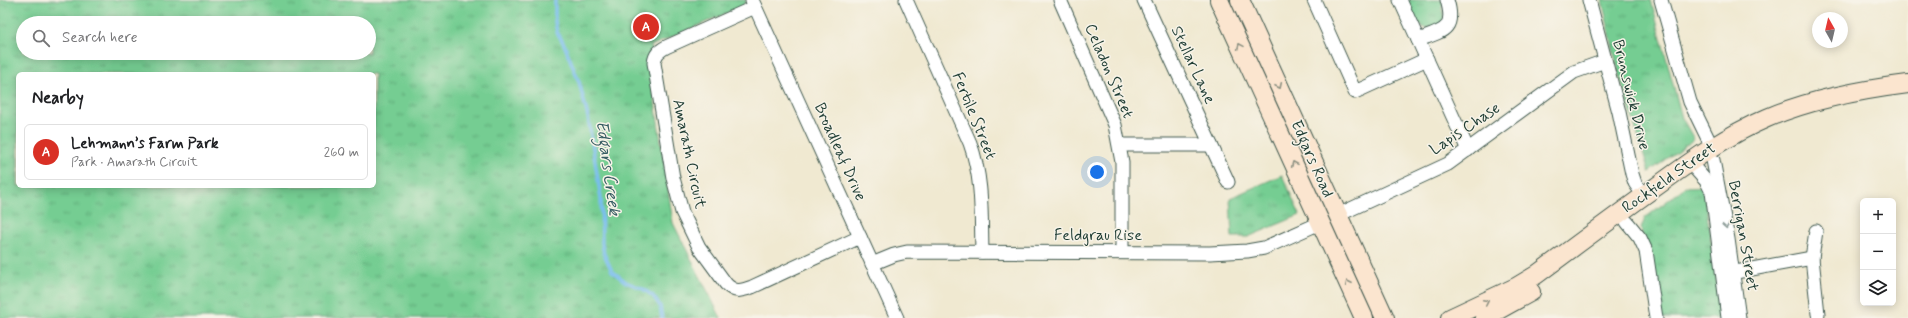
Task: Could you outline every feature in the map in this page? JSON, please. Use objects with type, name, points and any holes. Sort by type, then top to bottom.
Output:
[{"type":"street","name":"Fertile Street","points":[[906,0],[976,158],[981,189],[982,252]]},
{"type":"street","name":"Celadon Street","points":[[1060,0],[1112,114],[1120,145],[1123,178],[1122,252]]},
{"type":"street","name":"Stellar Lane","points":[[1144,0],[1228,182]]},
{"type":"street","name":"Edgars Road","points":[[1219,0],[1364,318]]},
{"type":"street","name":"Edgars Road","points":[[1240,0],[1385,318]]},
{"type":"street","points":[[1314,0],[1355,92],[1426,59]]},
{"type":"street","points":[[1400,0],[1468,150]]},
{"type":"street","points":[[1418,40],[1441,32],[1448,27],[1451,21],[1451,12],[1447,0]]},
{"type":"street","name":"Brunswick Drive","points":[[1590,0],[1619,112],[1632,174],[1647,200]]},
{"type":"street","name":"Berrigan Street","points":[[1662,0],[1690,102],[1712,153],[1728,273],[1728,318]]},
{"type":"street","name":"Broadleaf Drive","points":[[753,3],[897,318]]},
{"type":"street","name":"Amarath Circuit","points":[[753,3],[666,47],[655,56],[654,63],[673,178],[678,200],[686,222],[699,247],[726,284],[730,289],[739,291],[752,287],[860,237]]},
{"type":"street","name":"Lapis Chase","points":[[1338,215],[1448,164],[1574,72],[1605,61]]},
{"type":"street","name":"Rockfield Street","points":[[1484,318],[1538,288],[1623,218],[1747,127],[1787,110],[1846,94],[1908,84]]},
{"type":"street","name":"Rockfield Street","points":[[1712,153],[1799,117],[1863,102],[1908,96]]},
{"type":"street","points":[[1120,145],[1210,145]]},
{"type":"street","name":"Berrigan Street","points":[[1693,167],[1707,182],[1712,192],[1728,273],[1740,318]]},
{"type":"street","points":[[1320,223],[1338,215]]},
{"type":"street","points":[[1623,218],[1640,238],[1646,251],[1656,318]]},
{"type":"street","name":"Rockfield Street","points":[[1450,318],[1516,287],[1623,218]]},
{"type":"street","name":"Feldgrau Rise","points":[[872,264],[894,255],[907,252],[1247,251],[1275,244],[1320,223]]},
{"type":"street","points":[[1816,231],[1812,258],[1818,314]]},
{"type":"street","points":[[1728,273],[1812,258]]},
{"type":"green space","points":[[0,0],[747,0],[743,6],[651,46],[650,68],[673,223],[721,318],[0,318]]},
{"type":"green space","points":[[1407,0],[1442,0],[1444,23],[1428,28],[1419,25]]},
{"type":"green space","points":[[1602,0],[1651,0],[1682,118],[1694,139],[1649,172],[1618,70]]},
{"type":"green space","points":[[1282,175],[1300,215],[1248,237],[1232,237],[1230,198]]},
{"type":"green space","points":[[1703,186],[1722,318],[1661,318],[1641,229],[1645,218],[1685,187]]},
{"type":"waterway","name":"Edgars Creek","points":[[555,0],[555,22],[557,32],[564,44],[579,82],[588,117],[601,199],[602,244],[604,254],[612,271],[626,282],[643,289],[653,296],[660,306],[662,318]]},
{"type":"place","name":"Lehmann’s Farm Park","points":[[646,27]]}]
